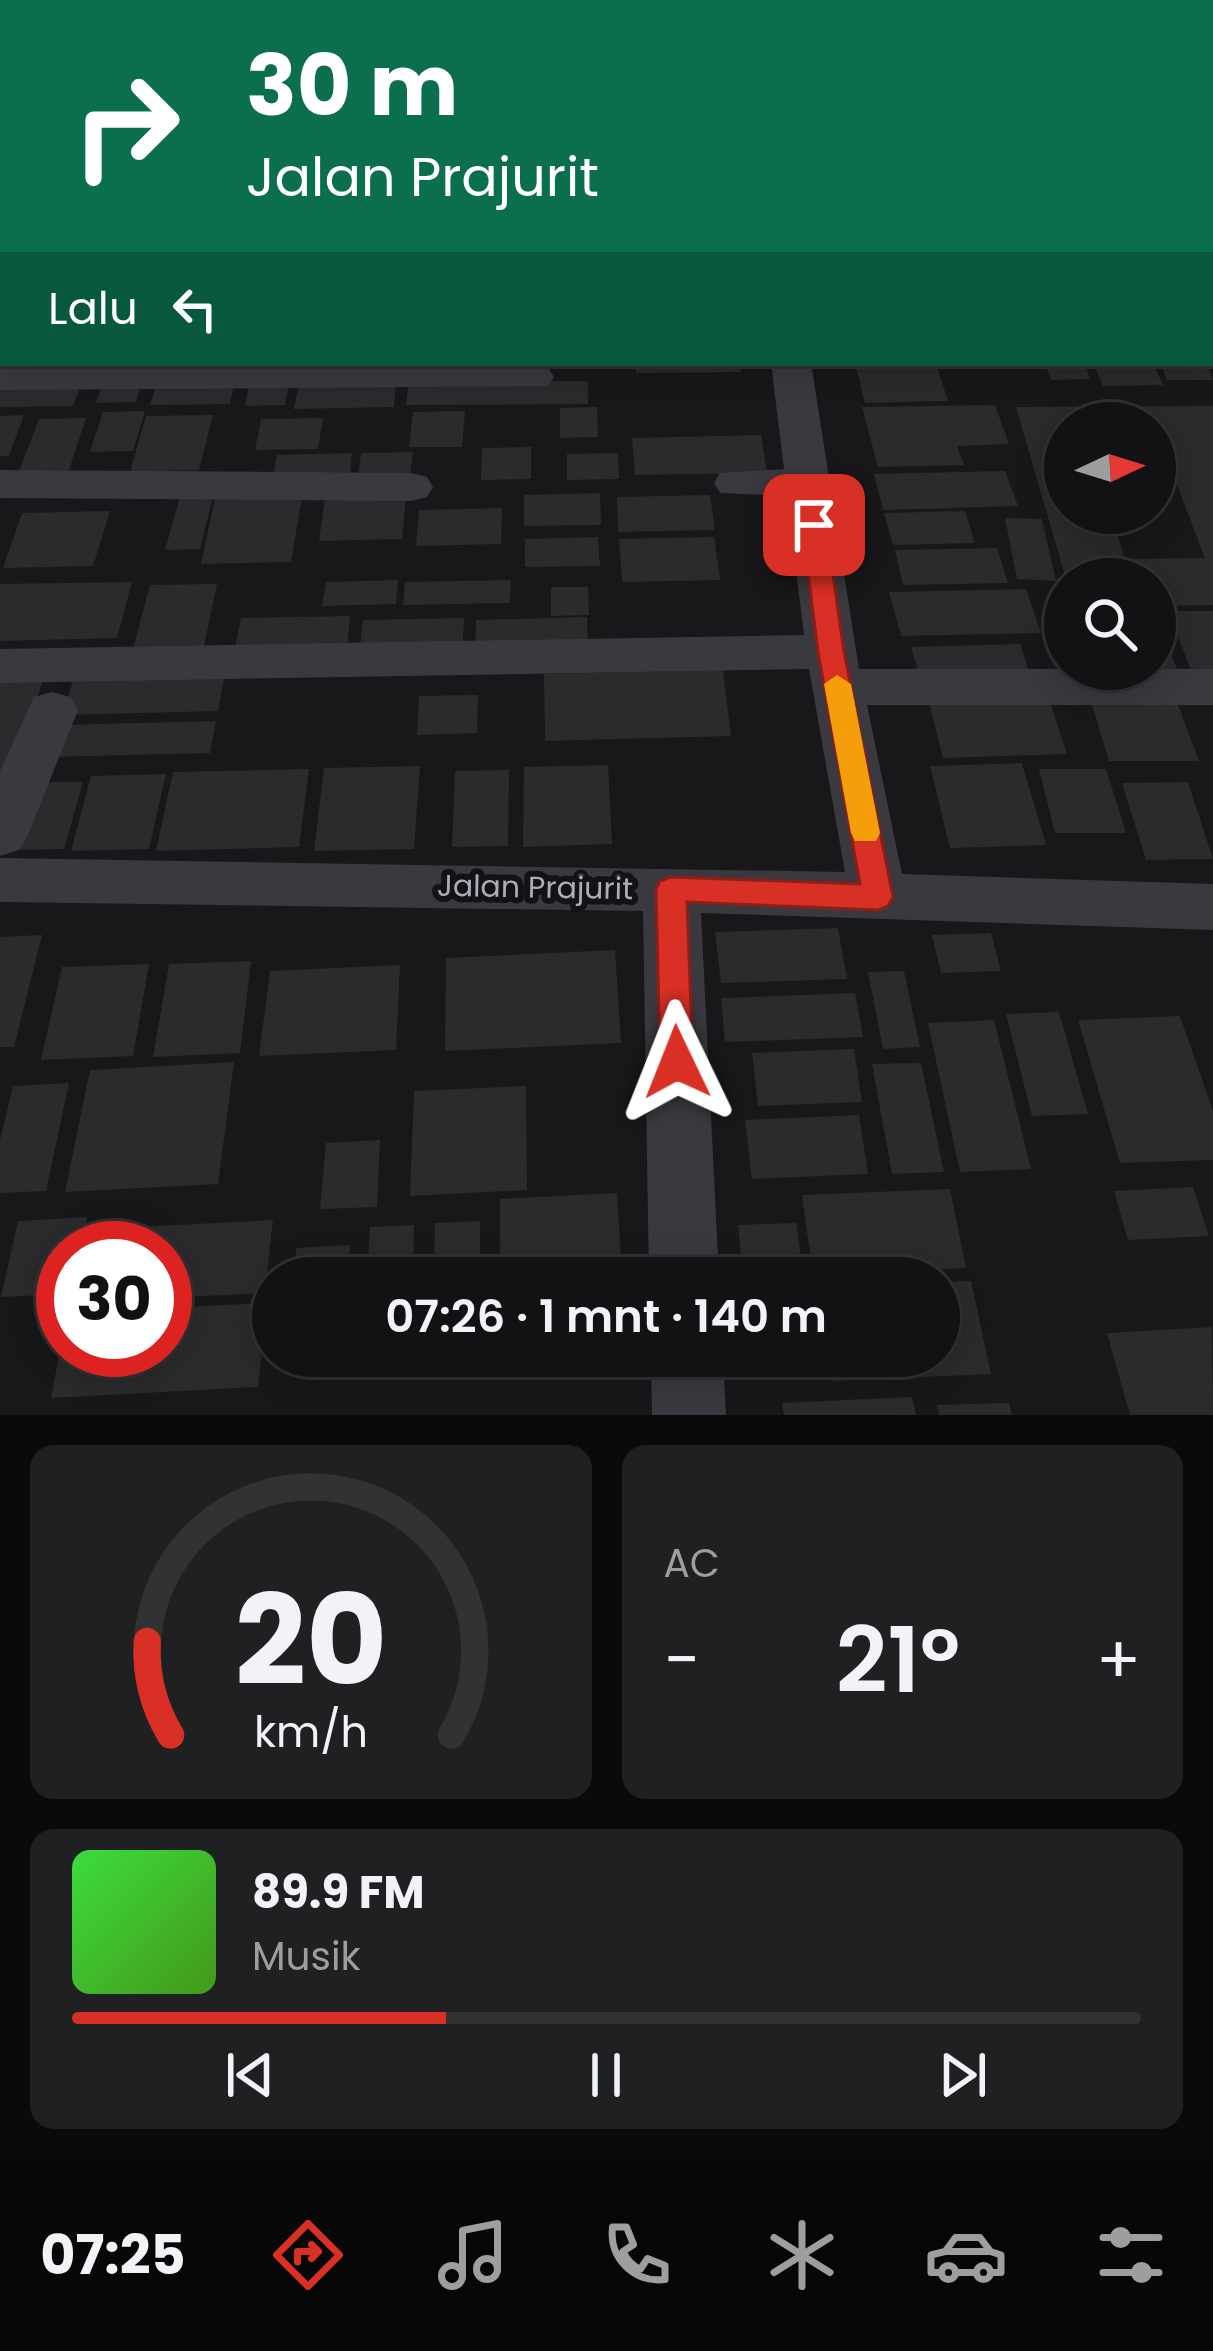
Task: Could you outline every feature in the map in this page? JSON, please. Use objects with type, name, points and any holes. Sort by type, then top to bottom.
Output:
[{"type":"street","points":[[791,366],[835,670],[878,897]]},
{"type":"street","points":[[0,378],[534,377]]},
{"type":"street","points":[[736,483],[808,482]]},
{"type":"street","points":[[0,484],[411,487]]},
{"type":"street","points":[[0,666],[835,670],[1213,687]]},
{"type":"street","points":[[0,835],[52,710]]},
{"type":"street","name":"Jalan Prajurit","points":[[0,880],[671,889],[1213,907]]},
{"type":"street","points":[[671,889],[683,1257]]},
{"type":"street","points":[[688,1377],[689,1415]]},
{"type":"building","points":[[263,366],[546,366],[546,369],[262,371]]},
{"type":"building","points":[[635,366],[740,366],[741,372],[636,373]]},
{"type":"building","points":[[856,366],[937,366],[948,401],[865,403]]},
{"type":"building","points":[[1046,366],[1085,366],[1090,379],[1051,380]]},
{"type":"building","points":[[1094,366],[1154,366],[1163,385],[1103,386]]},
{"type":"building","points":[[1161,366],[1207,366],[1213,380],[1167,380]]},
{"type":"building","points":[[235,379],[230,404],[150,405],[158,380]]},
{"type":"building","points":[[142,381],[136,402],[96,403],[103,382]]},
{"type":"building","points":[[588,381],[588,404],[406,405],[409,382]]},
{"type":"building","points":[[396,382],[394,407],[294,409],[299,384]]},
{"type":"building","points":[[82,383],[73,406],[0,407],[0,384]]},
{"type":"building","points":[[289,384],[285,405],[245,406],[249,385]]},
{"type":"building","points":[[995,405],[1009,444],[957,446],[964,465],[878,467],[862,407]]},
{"type":"building","points":[[1176,406],[1213,406],[1213,605],[1176,606],[1176,558],[1205,558],[1176,482]]},
{"type":"building","points":[[597,407],[598,437],[560,438],[560,408]]},
{"type":"building","points":[[1016,407],[1044,407],[1044,503]]},
{"type":"building","points":[[145,411],[133,451],[90,452],[103,412]]},
{"type":"building","points":[[465,411],[462,447],[409,447],[413,412]]},
{"type":"building","points":[[24,415],[9,456],[0,456],[0,416]]},
{"type":"building","points":[[213,415],[199,470],[130,472],[146,416]]},
{"type":"building","points":[[86,418],[68,473],[18,474],[39,419]]},
{"type":"building","points":[[323,418],[318,449],[255,450],[261,419]]},
{"type":"building","points":[[761,435],[767,473],[635,475],[632,438]]},
{"type":"building","points":[[531,447],[531,479],[481,480],[482,448]]},
{"type":"building","points":[[413,452],[410,477],[358,479],[361,453]]},
{"type":"building","points":[[352,453],[350,475],[273,477],[277,455]]},
{"type":"building","points":[[618,453],[619,479],[567,480],[567,454]]},
{"type":"building","points":[[1005,471],[1018,506],[883,510],[874,474]]},
{"type":"building","points":[[214,492],[200,549],[165,550],[181,493]]},
{"type":"building","points":[[600,493],[601,525],[524,526],[524,495]]},
{"type":"building","points":[[710,495],[715,530],[618,532],[617,497]]},
{"type":"building","points":[[406,496],[402,539],[319,541],[325,498]]},
{"type":"building","points":[[302,497],[291,562],[201,564],[215,499]]},
{"type":"building","points":[[502,508],[501,544],[416,546],[419,510]]},
{"type":"building","points":[[110,511],[93,566],[3,568],[22,513]]},
{"type":"building","points":[[965,511],[975,543],[893,545],[884,513]]},
{"type":"building","points":[[1005,518],[1042,519],[1051,558],[1044,558],[1044,580],[1017,579]]},
{"type":"building","points":[[1053,534],[1117,534],[1125,558],[1060,558]]},
{"type":"building","points":[[598,537],[600,566],[525,567],[525,539]]},
{"type":"building","points":[[714,537],[720,580],[622,582],[619,539]]},
{"type":"building","points":[[997,548],[1008,583],[903,585],[895,550]]},
{"type":"building","points":[[398,580],[396,604],[322,606],[326,582]]},
{"type":"building","points":[[511,580],[510,603],[403,605],[405,582]]},
{"type":"building","points":[[132,582],[117,638],[0,641],[0,584]]},
{"type":"building","points":[[217,584],[202,655],[131,656],[150,585]]},
{"type":"building","points":[[551,587],[588,587],[589,615],[551,616]]},
{"type":"building","points":[[1026,589],[1041,633],[901,636],[889,592]]},
{"type":"building","points":[[1176,611],[1213,611],[1213,678],[1194,678],[1176,632]]},
{"type":"building","points":[[350,616],[347,650],[234,653],[241,618]]},
{"type":"building","points":[[587,617],[588,650],[475,652],[476,620]]},
{"type":"building","points":[[464,618],[462,652],[359,655],[363,620]]},
{"type":"building","points":[[1020,644],[1033,683],[922,685],[911,647]]},
{"type":"building","points":[[723,670],[731,736],[545,741],[544,674]]},
{"type":"building","points":[[46,671],[14,770],[0,770],[0,672]]},
{"type":"building","points":[[225,673],[218,711],[63,715],[74,677]]},
{"type":"building","points":[[478,695],[477,733],[417,735],[419,696]]},
{"type":"building","points":[[1048,696],[1067,754],[943,758],[928,699]]},
{"type":"building","points":[[1092,705],[1178,705],[1199,761],[1109,761]]},
{"type":"building","points":[[216,721],[210,753],[50,757],[60,725]]},
{"type":"building","points":[[1022,763],[1046,845],[950,848],[930,766]]},
{"type":"building","points":[[608,765],[612,844],[523,847],[524,767]]},
{"type":"building","points":[[420,766],[414,849],[314,851],[324,768]]},
{"type":"building","points":[[309,769],[299,847],[156,851],[173,772]]},
{"type":"building","points":[[1039,769],[1106,769],[1126,833],[1055,833]]},
{"type":"building","points":[[509,770],[508,846],[452,847],[455,771]]},
{"type":"building","points":[[166,774],[149,849],[71,851],[91,776]]},
{"type":"building","points":[[35,782],[83,782],[64,849],[15,850]]},
{"type":"building","points":[[1188,782],[1213,859],[1146,860],[1122,783]]},
{"type":"building","points":[[838,928],[847,979],[721,983],[715,932]]},
{"type":"building","points":[[991,933],[1001,971],[941,973],[932,935]]},
{"type":"building","points":[[42,935],[14,1047],[0,1047],[0,937]]},
{"type":"building","points":[[615,950],[621,1043],[445,1051],[446,958]]},
{"type":"building","points":[[251,961],[240,1053],[153,1057],[169,964]]},
{"type":"building","points":[[149,964],[133,1056],[41,1060],[62,967]]},
{"type":"building","points":[[400,965],[396,1050],[259,1056],[270,971]]},
{"type":"building","points":[[904,971],[920,1047],[883,1049],[868,972]]},
{"type":"building","points":[[855,993],[863,1037],[725,1042],[721,998]]},
{"type":"building","points":[[1059,1012],[1088,1114],[1032,1116],[1006,1014]]},
{"type":"building","points":[[1180,1016],[1213,1111],[1213,1160],[1120,1163],[1078,1020]]},
{"type":"building","points":[[994,1020],[1031,1169],[960,1172],[928,1023]]},
{"type":"building","points":[[854,1049],[862,1102],[758,1106],[752,1053]]},
{"type":"building","points":[[234,1062],[218,1184],[65,1192],[90,1070]]},
{"type":"building","points":[[921,1063],[944,1172],[892,1174],[872,1064]]},
{"type":"building","points":[[69,1083],[46,1191],[0,1193],[0,1140],[13,1086]]},
{"type":"building","points":[[526,1086],[527,1190],[410,1196],[414,1091]]},
{"type":"building","points":[[859,1115],[868,1174],[752,1179],[745,1120]]},
{"type":"building","points":[[380,1140],[377,1207],[320,1209],[326,1143]]},
{"type":"building","points":[[1193,1187],[1209,1236],[1128,1240],[1114,1191]]},
{"type":"building","points":[[950,1189],[966,1268],[960,1268],[960,1257],[811,1257],[802,1195]]},
{"type":"building","points":[[617,1193],[621,1257],[500,1257],[500,1199]]},
{"type":"building","points":[[87,1217],[86,1221],[36,1221],[36,1295],[1,1297],[18,1221]]},
{"type":"building","points":[[273,1220],[269,1257],[252,1257],[252,1294],[192,1297],[192,1224]]},
{"type":"building","points":[[480,1221],[480,1257],[434,1257],[435,1223]]},
{"type":"building","points":[[796,1223],[801,1257],[741,1257],[738,1225]]},
{"type":"building","points":[[414,1225],[413,1257],[368,1257],[370,1227]]},
{"type":"building","points":[[350,1245],[349,1257],[295,1257],[296,1248]]},
{"type":"building","points":[[960,1281],[971,1281],[991,1374],[960,1375]]},
{"type":"building","points":[[252,1304],[252,1377],[259,1377],[258,1387],[51,1398],[55,1377],[192,1377],[192,1307]]},
{"type":"building","points":[[1212,1327],[1213,1415],[1130,1415],[1107,1333]]},
{"type":"building","points":[[740,1377],[820,1377],[740,1380]]},
{"type":"building","points":[[833,1377],[923,1377],[833,1381]]},
{"type":"building","points":[[912,1397],[916,1415],[784,1415],[782,1403]]},
{"type":"building","points":[[1009,1403],[1012,1415],[939,1415],[937,1405]]},
{"type":"slow traffic","points":[[837,684],[865,833]]},
{"type":"route","points":[[677,1062],[671,889],[878,897],[831,652],[814,525]]}]
